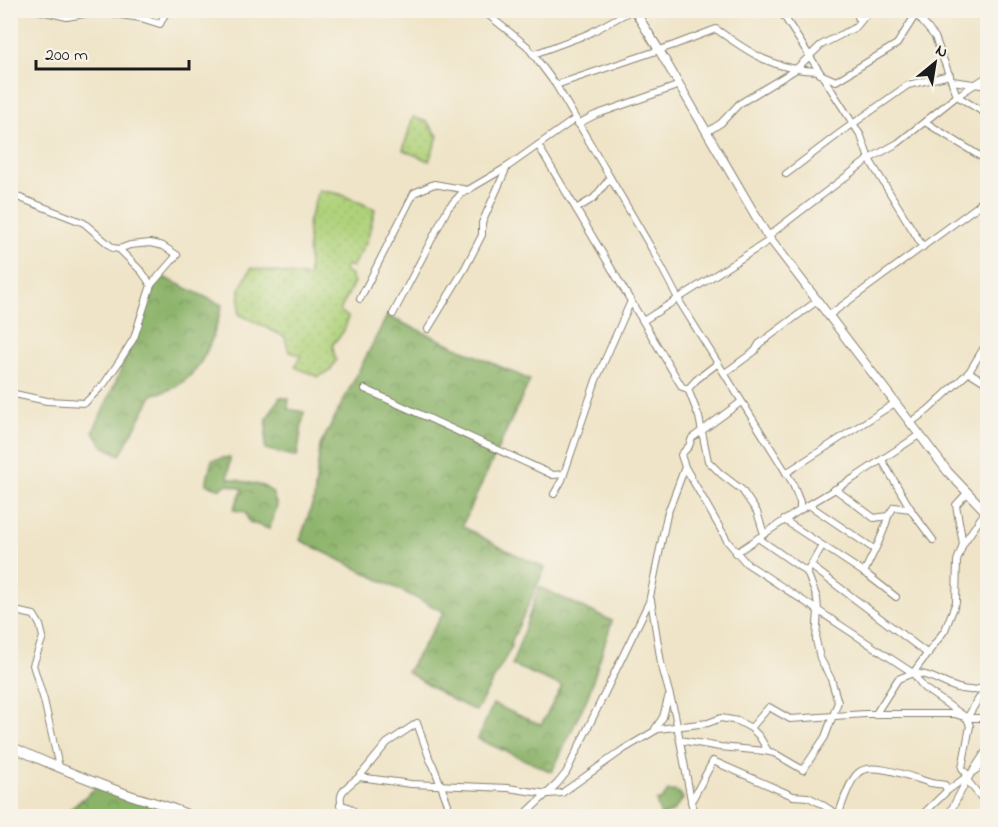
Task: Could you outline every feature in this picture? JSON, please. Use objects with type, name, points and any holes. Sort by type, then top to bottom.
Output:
[{"type":"street","points":[[37,10],[68,17],[106,13],[141,18],[160,24],[167,10]]},
{"type":"street","points":[[482,10],[527,46],[556,86],[678,300],[786,473],[799,496],[800,510]]},
{"type":"street","points":[[534,54],[588,34],[634,12],[650,10]]},
{"type":"street","points":[[780,10],[853,123],[865,145],[869,159],[922,247]]},
{"type":"street","points":[[857,10],[859,22]]},
{"type":"street","points":[[707,132],[721,123],[739,104],[795,70],[821,45],[856,27],[870,10]]},
{"type":"street","points":[[634,12],[680,85],[769,238],[910,423],[986,513],[963,544],[957,561],[956,602],[945,630],[913,673]]},
{"type":"street","points":[[836,81],[897,44],[917,12],[935,37],[957,96],[987,115]]},
{"type":"street","points":[[556,86],[716,29],[763,60],[795,70],[819,73],[836,81]]},
{"type":"street","points":[[643,321],[769,238],[869,159],[898,143],[957,96],[987,76]]},
{"type":"street","points":[[786,174],[908,85],[951,78],[987,86]]},
{"type":"street","points":[[834,95],[836,81]]},
{"type":"street","points":[[393,314],[448,208],[461,194],[577,122],[680,85]]},
{"type":"street","points":[[925,122],[987,161]]},
{"type":"street","points":[[538,145],[682,387],[688,389]]},
{"type":"street","points":[[428,329],[482,235],[482,223],[507,167]]},
{"type":"street","points":[[576,209],[594,198],[610,178]]},
{"type":"street","points":[[360,299],[414,193],[434,184],[468,190]]},
{"type":"street","points":[[828,316],[978,206],[987,190]]},
{"type":"street","points":[[10,194],[84,223],[109,246],[119,249],[142,272],[151,285]]},
{"type":"street","points":[[978,206],[987,210]]},
{"type":"street","points":[[10,393],[47,401],[85,404],[104,384],[134,338],[151,285],[177,255],[162,246],[150,243],[130,245],[119,249]]},
{"type":"street","points":[[554,494],[564,474],[596,380],[631,301]]},
{"type":"street","points":[[725,373],[755,351],[759,344],[817,301]]},
{"type":"street","points":[[910,423],[928,410],[969,372],[987,341]]},
{"type":"street","points":[[688,389],[718,363]]},
{"type":"street","points":[[969,372],[987,384]]},
{"type":"street","points":[[365,389],[553,475],[564,474]]},
{"type":"street","points":[[688,389],[699,417],[708,461],[742,490],[757,513],[761,536],[928,654]]},
{"type":"street","points":[[741,402],[692,438],[689,446],[681,455],[710,513],[736,553],[746,563],[913,673],[924,688],[967,718],[970,726],[962,768],[987,806]]},
{"type":"street","points":[[786,473],[895,403]]},
{"type":"street","points":[[736,553],[784,520],[920,435]]},
{"type":"street","points":[[882,460],[911,509],[933,540]]},
{"type":"street","points":[[523,816],[548,794],[566,773],[640,624],[651,597],[667,515],[685,467]]},
{"type":"street","points":[[835,489],[874,518],[888,516]]},
{"type":"street","points":[[963,544],[956,505],[967,493]]},
{"type":"street","points":[[809,505],[874,549]]},
{"type":"street","points":[[864,573],[894,507],[911,509]]},
{"type":"street","points":[[784,520],[896,597]]},
{"type":"street","points":[[680,740],[768,752],[803,770],[825,737],[838,702],[816,640],[817,598],[809,569],[822,546]]},
{"type":"street","points":[[651,597],[660,656],[677,725],[694,816]]},
{"type":"street","points":[[10,610],[34,615],[43,631],[33,665],[44,700],[59,767]]},
{"type":"street","points":[[875,715],[898,679],[913,673],[921,673],[945,684],[970,690],[986,685]]},
{"type":"street","points":[[967,718],[986,685]]},
{"type":"street","points":[[359,777],[411,784],[508,788],[548,794],[565,792],[652,731],[663,717],[669,696]]},
{"type":"street","points":[[751,728],[767,707],[788,719],[955,714],[967,718],[987,718]]},
{"type":"street","points":[[652,731],[677,725],[708,723],[721,718],[738,721],[751,728],[759,736],[768,752]]},
{"type":"street","points":[[347,816],[340,806],[343,790],[359,777],[387,743],[417,723],[448,804],[448,815]]},
{"type":"street","points":[[10,746],[130,795],[192,816]]},
{"type":"street","points":[[692,802],[720,747]]},
{"type":"street","points":[[948,816],[987,748]]},
{"type":"street","points":[[713,760],[793,796],[808,797],[838,816],[856,774],[863,769],[910,775],[931,783],[945,785],[947,791]]},
{"type":"street","points":[[921,816],[947,791],[987,761]]},
{"type":"street","points":[[340,806],[348,807],[361,816]]},
{"type":"street","points":[[533,809],[536,816]]},
{"type":"green space","points":[[413,117],[427,122],[438,136],[429,161],[403,150]]},
{"type":"green space","points":[[319,190],[340,194],[375,209],[367,241],[352,267],[347,265],[344,270],[351,275],[354,282],[340,311],[348,317],[344,330],[333,344],[336,360],[330,371],[318,377],[295,367],[301,355],[289,352],[285,337],[239,314],[240,289],[251,268],[309,277],[308,223]]},
{"type":"green space","points":[[161,276],[222,305],[214,334],[201,362],[182,383],[169,390],[153,394],[120,455],[103,446],[93,432],[118,377],[154,285]]},
{"type":"green space","points":[[387,316],[530,380],[462,526],[545,568],[510,645],[512,646],[476,711],[449,698],[407,672],[444,612],[300,540],[314,499],[320,446]]},
{"type":"green space","points":[[280,397],[289,399],[288,409],[304,412],[297,457],[265,449],[267,418]]},
{"type":"green space","points":[[230,457],[228,478],[263,486],[272,492],[277,506],[269,529],[249,522],[245,512],[233,510],[243,489],[227,484],[221,489],[206,484],[212,460]]},
{"type":"green space","points":[[539,587],[612,621],[588,696],[552,772],[478,739],[493,704],[541,725],[562,686],[512,665]]},
{"type":"green space","points":[[98,786],[183,816],[62,816]]},
{"type":"green space","points":[[668,791],[677,792],[683,799],[672,812],[661,816],[656,801],[662,799]]}]
